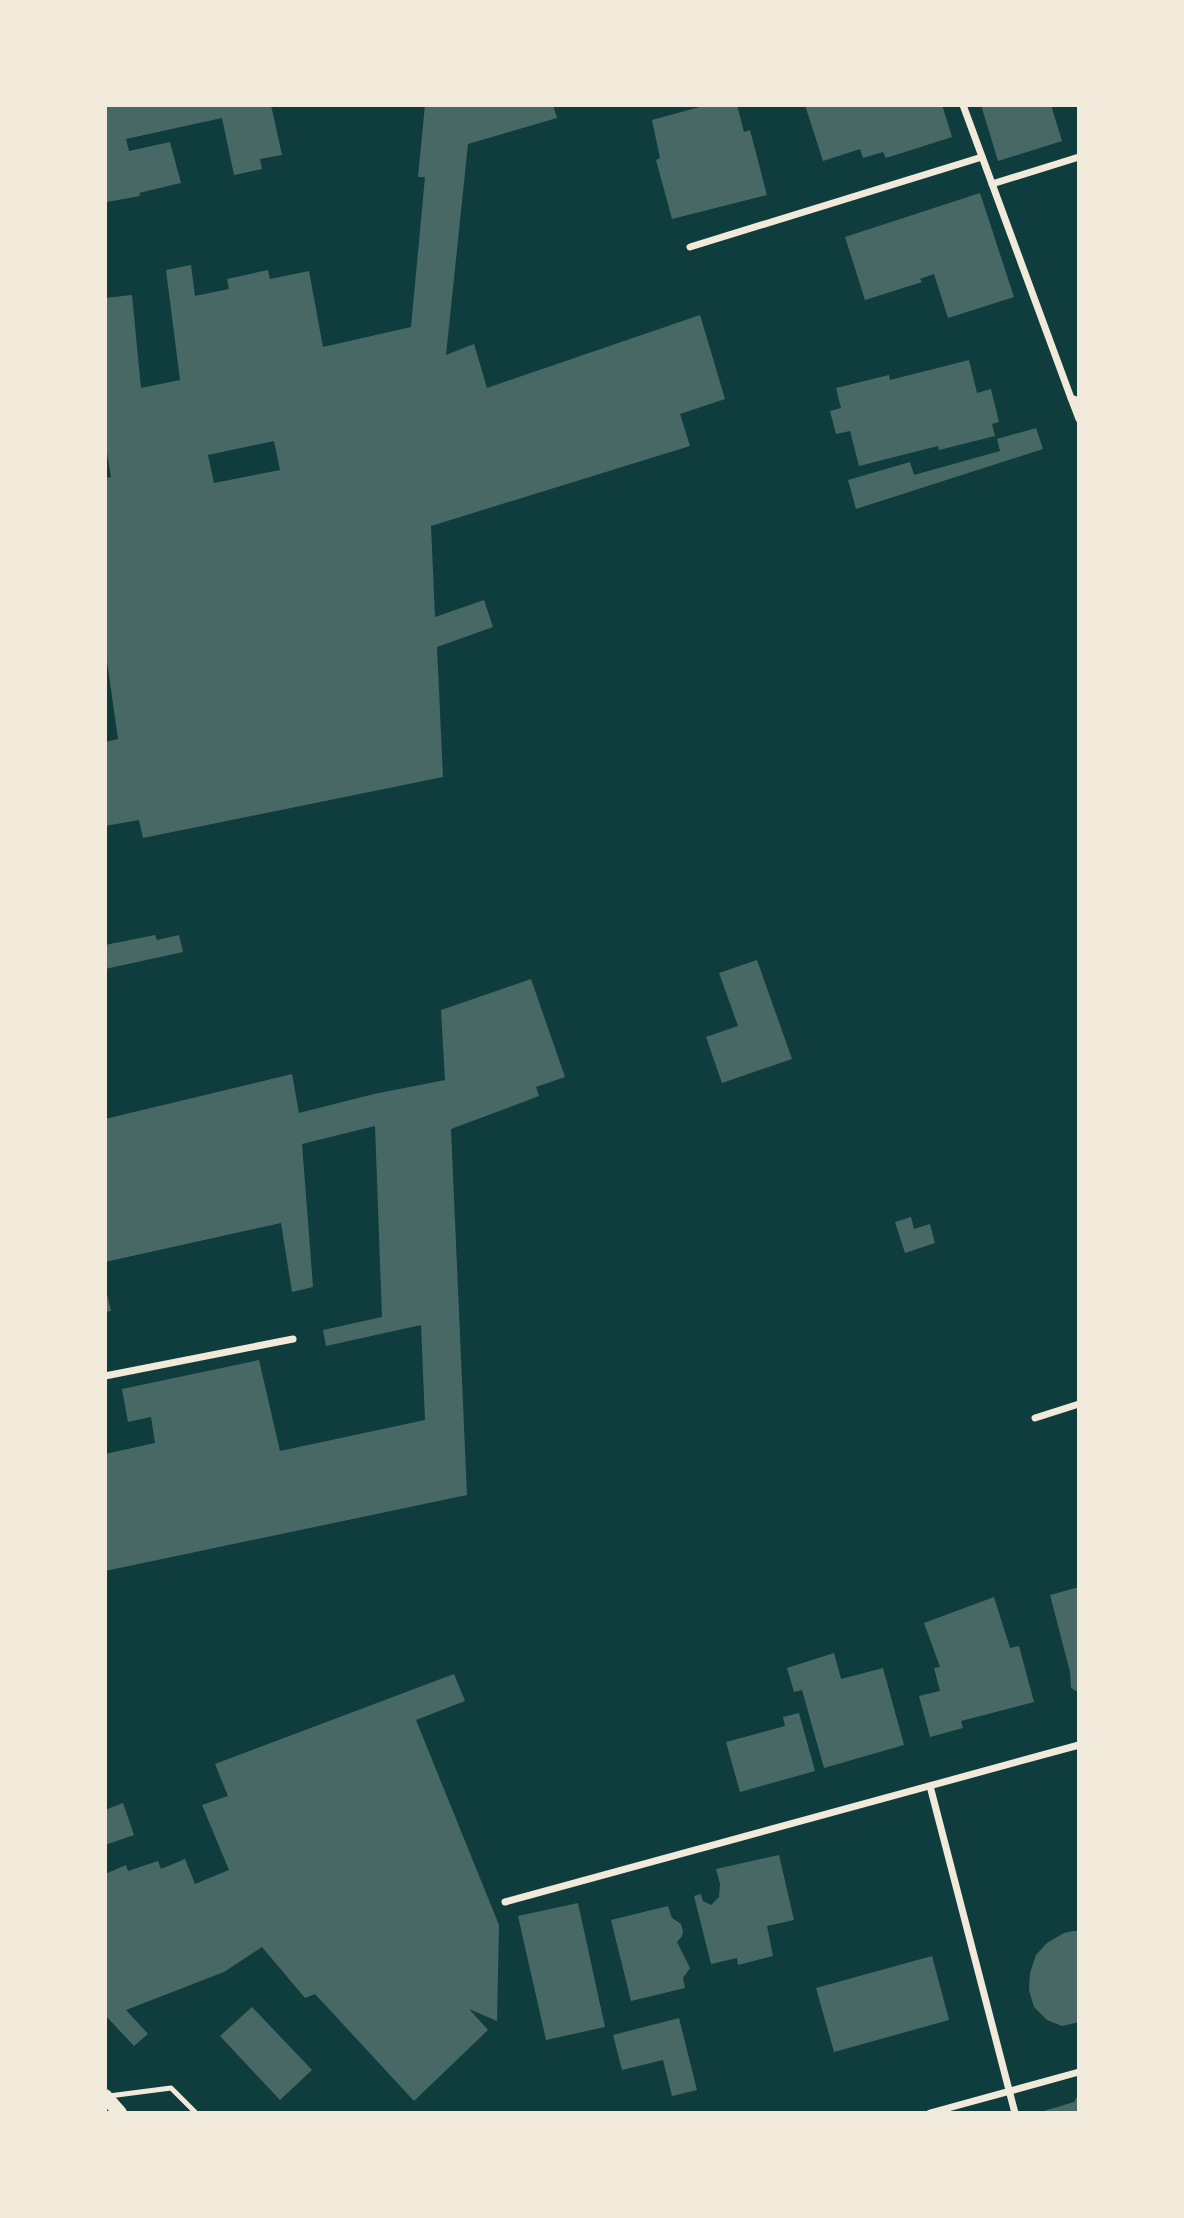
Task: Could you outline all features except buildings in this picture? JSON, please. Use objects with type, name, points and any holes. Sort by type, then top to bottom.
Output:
[{"type":"main road","points":[[105,2096],[120,2113]]},
{"type":"street","points":[[963,105],[1075,399],[1079,419]]},
{"type":"street","points":[[690,247],[982,157]]},
{"type":"street","points":[[992,184],[1079,157]]},
{"type":"street","points":[[105,1376],[293,1339]]},
{"type":"street","points":[[1035,1418],[1079,1404]]},
{"type":"street","points":[[505,1902],[1079,1745]]},
{"type":"street","points":[[930,1786],[1015,2113]]},
{"type":"street","points":[[930,2113],[1079,2072]]},
{"type":"lane","points":[[105,2096],[171,2088],[197,2113]]}]
